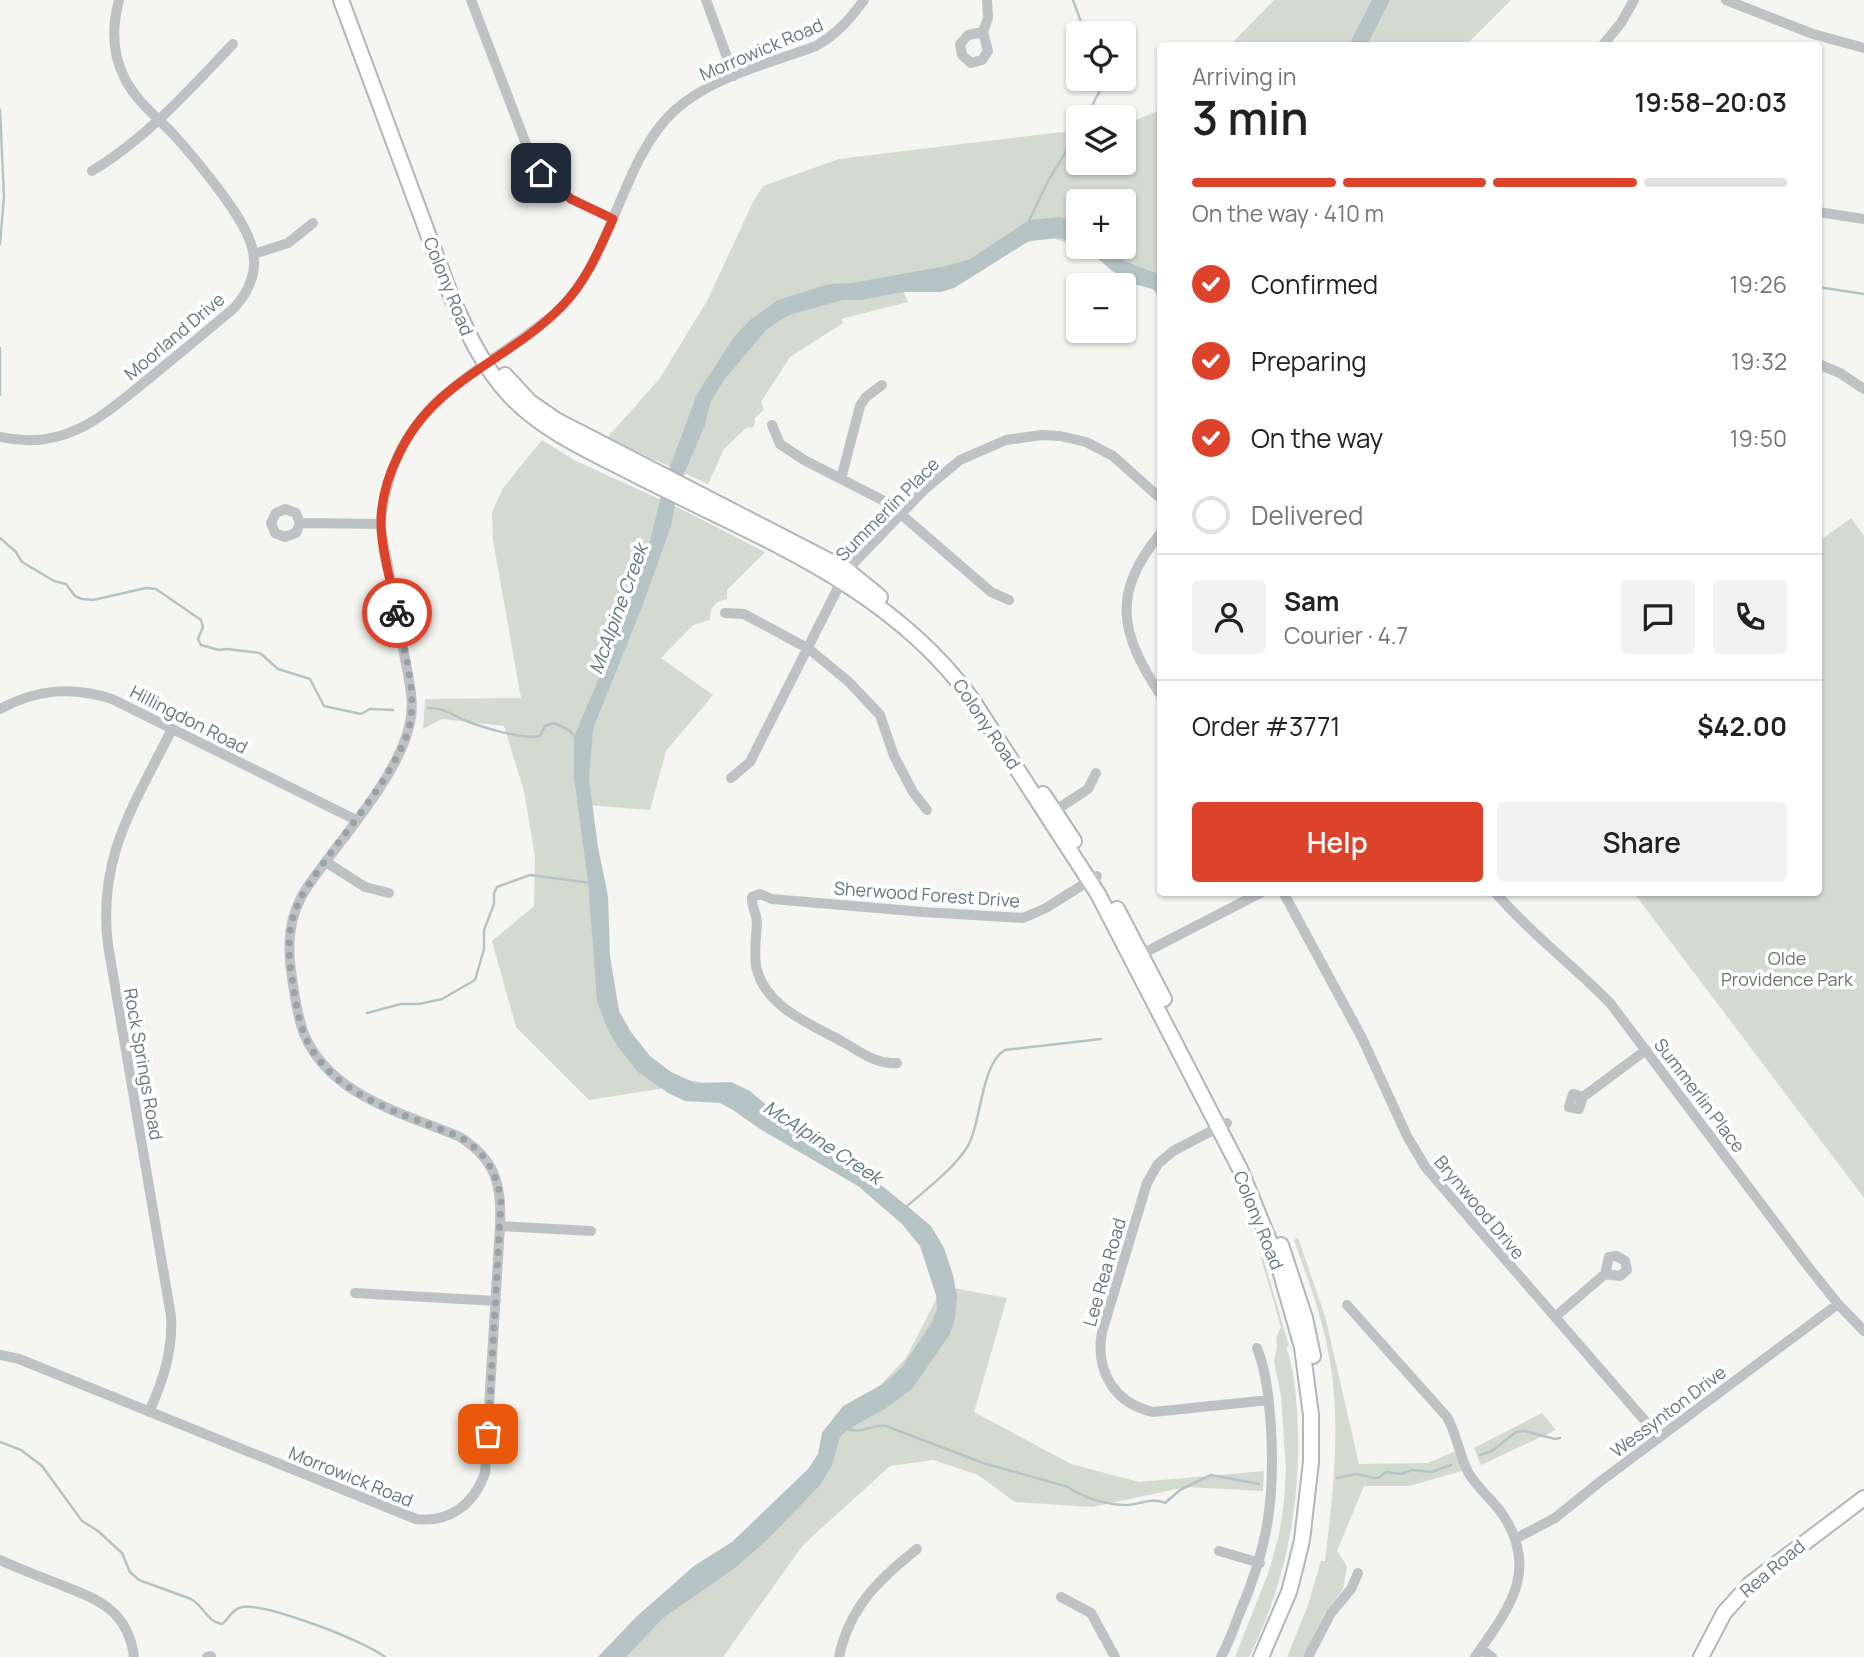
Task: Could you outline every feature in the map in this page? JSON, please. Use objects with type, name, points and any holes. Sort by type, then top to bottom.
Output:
[{"type":"main road","name":"Colony Road","points":[[341,0],[451,296],[470,339],[489,362],[501,371],[534,411],[844,575],[901,612],[959,668],[1093,879],[1137,956],[1222,1125],[1267,1207],[1292,1294],[1302,1347],[1311,1415],[1311,1462],[1305,1518],[1289,1592],[1261,1657]]},
{"type":"main road","name":"Colony Road","points":[[351,0],[460,295],[489,362]]},
{"type":"main road","name":"Colony Road","points":[[1269,1657],[1298,1590],[1306,1563],[1320,1460],[1320,1413],[1312,1345],[1292,1294]]},
{"type":"main road","name":"Rea Road","points":[[1701,1657],[1724,1613],[1749,1584],[1864,1498]]},
{"type":"street","points":[[119,0],[114,29],[120,65],[134,94],[217,186],[246,230],[254,254],[288,243],[313,223]]},
{"type":"street","points":[[471,0],[531,157],[550,182],[571,199],[613,219]]},
{"type":"street","points":[[706,0],[734,76]]},
{"type":"street","name":"Morrowick Road","points":[[0,1354],[19,1359],[396,1512],[424,1520],[445,1517],[474,1497],[485,1473],[500,1191],[491,1166],[482,1154],[460,1137],[351,1089],[319,1060],[304,1033],[298,1013],[289,958],[289,935],[299,902],[378,789],[398,755],[411,716],[412,696],[381,524],[390,476],[404,442],[416,423],[450,389],[543,323],[570,298],[593,262],[647,146],[664,121],[704,89],[816,46],[841,29],[864,0]]},
{"type":"street","points":[[983,32],[988,18],[987,0]]},
{"type":"street","points":[[1605,42],[1621,23],[1634,0]]},
{"type":"street","points":[[1726,0],[1812,34],[1864,48]]},
{"type":"street","points":[[92,171],[118,155],[160,121],[233,44]]},
{"type":"street","points":[[1822,213],[1864,219]]},
{"type":"street","name":"Moorland Drive","points":[[0,437],[45,440],[70,434],[102,417],[234,308],[246,294],[251,282],[254,254]]},
{"type":"street","points":[[1822,366],[1864,388]]},
{"type":"street","points":[[841,479],[860,406],[866,397],[882,385]]},
{"type":"street","points":[[772,425],[780,444],[804,460],[888,503],[990,592],[1009,600]]},
{"type":"street","name":"Summerlin Place","points":[[731,778],[750,762],[844,575],[867,547],[924,490],[960,460],[1006,440],[1042,435],[1078,440],[1102,449],[1124,463],[1157,495]]},
{"type":"street","points":[[300,523],[381,524]]},
{"type":"street","points":[[1157,538],[1138,565],[1128,596],[1127,612],[1130,636],[1138,658],[1157,689]]},
{"type":"street","points":[[724,613],[744,614],[809,649],[849,682],[880,715],[894,756],[913,792],[927,810]]},
{"type":"street","name":"Hillingdon Road","points":[[0,709],[38,693],[63,690],[82,691],[112,699],[356,820]]},
{"type":"street","name":"Rock Springs Road","points":[[149,1412],[167,1363],[171,1341],[171,1316],[108,945],[105,903],[107,879],[115,848],[172,729]]},
{"type":"street","points":[[1051,814],[1088,789],[1096,773]]},
{"type":"street","points":[[326,862],[365,887],[389,893]]},
{"type":"street","name":"Sherwood Forest Drive","points":[[897,1063],[875,1060],[797,1016],[770,996],[756,965],[757,920],[752,897],[760,894],[772,899],[1023,918],[1033,915],[1093,879]]},
{"type":"street","points":[[1137,956],[1254,896]]},
{"type":"street","name":"Brynwood Drive","points":[[1285,896],[1356,1028],[1416,1153],[1435,1180],[1659,1437]]},
{"type":"street","name":"Summerlin Place","points":[[1499,896],[1529,929],[1610,1003],[1838,1304],[1864,1331]]},
{"type":"street","points":[[1583,1097],[1646,1050]]},
{"type":"street","name":"Lee Rea Road","points":[[1222,1125],[1172,1152],[1158,1164],[1147,1183],[1102,1332],[1100,1346],[1103,1374],[1110,1386],[1129,1403],[1153,1412],[1269,1400]]},
{"type":"street","points":[[500,1226],[591,1231]]},
{"type":"street","points":[[1555,1317],[1605,1274]]},
{"type":"street","points":[[355,1293],[496,1301]]},
{"type":"street","name":"Wessynton Drive","points":[[1516,1539],[1555,1518],[1838,1304]]},
{"type":"street","points":[[1347,1305],[1447,1417],[1469,1474],[1502,1514],[1516,1539],[1520,1565],[1516,1591],[1505,1614],[1478,1653],[1492,1657]]},
{"type":"street","points":[[1221,1657],[1259,1563],[1270,1515],[1272,1492],[1269,1400],[1267,1381],[1257,1348]]},
{"type":"street","points":[[839,1657],[850,1621],[866,1597],[917,1549]]},
{"type":"street","points":[[1220,1551],[1259,1563]]},
{"type":"street","points":[[0,1560],[106,1605],[124,1625],[134,1657]]},
{"type":"street","points":[[1308,1657],[1331,1614],[1351,1589],[1358,1573]]},
{"type":"street","points":[[1060,1597],[1091,1614],[1115,1657]]},
{"type":"green space","points":[[1274,0],[1511,0],[1469,42],[1233,42]]},
{"type":"green space","points":[[1157,111],[1157,282],[1103,259],[1136,259],[1136,189],[1066,189],[1066,243],[1049,236],[899,281],[908,302],[841,319],[843,323],[790,357],[761,402],[764,410],[755,418],[754,427],[746,428],[724,449],[708,484],[607,438],[660,378],[707,301],[763,186],[839,159],[1066,132],[1066,175],[1136,175],[1136,120]]},
{"type":"green space","points":[[542,440],[574,460],[681,509],[765,552],[727,590],[727,599],[714,605],[710,620],[693,625],[661,658],[713,695],[666,751],[650,810],[588,805],[608,1019],[661,1077],[703,1082],[589,1100],[516,1027],[492,941],[534,906],[535,857],[524,791],[504,726],[442,719],[423,729],[425,699],[521,698],[493,540],[492,512],[503,488]]},
{"type":"green space","name":"Olde Providence Park","points":[[1851,518],[1864,536],[1864,1198],[1636,896],[1822,896],[1822,539]]},
{"type":"green space","points":[[1298,1238],[1325,1316],[1359,1464],[1428,1463],[1458,1450],[1465,1470],[1410,1486],[1364,1486],[1337,1551],[1347,1566],[1343,1589],[1324,1614],[1303,1657],[1287,1657],[1308,1605],[1321,1561],[1325,1561],[1335,1449],[1331,1365],[1319,1312],[1294,1240]]},
{"type":"green space","points":[[1263,1257],[1289,1346],[1286,1347],[1297,1411],[1297,1474],[1289,1537],[1273,1599],[1249,1657],[1235,1657],[1269,1571],[1279,1535],[1284,1501],[1286,1470],[1281,1396],[1274,1362],[1276,1338],[1281,1327],[1261,1258]]},
{"type":"green space","points":[[943,1286],[1007,1298],[974,1412],[1071,1464],[1139,1482],[1264,1471],[1263,1491],[1186,1487],[1092,1507],[1015,1502],[978,1475],[933,1460],[890,1466],[803,1545],[723,1657],[615,1657],[798,1491],[847,1420],[906,1358]]},
{"type":"green space","points":[[1542,1413],[1556,1430],[1481,1465],[1474,1448]]},
{"type":"shaded area","points":[[1372,0],[1390,0],[1369,42],[1351,42]]},
{"type":"shaded area","points":[[1060,217],[1066,219],[1066,240],[1029,241],[954,288],[941,292],[903,292],[861,300],[843,300],[789,315],[767,329],[724,380],[710,403],[705,425],[678,488],[671,526],[642,607],[593,729],[589,779],[608,896],[610,956],[619,1011],[631,1032],[650,1056],[671,1072],[695,1083],[731,1082],[750,1091],[791,1126],[877,1182],[907,1206],[931,1226],[944,1248],[957,1296],[955,1319],[950,1334],[912,1389],[840,1437],[832,1465],[820,1485],[768,1539],[735,1568],[663,1618],[626,1657],[598,1657],[636,1617],[694,1566],[732,1542],[808,1469],[818,1454],[822,1433],[843,1406],[883,1384],[902,1367],[932,1322],[937,1309],[936,1295],[920,1246],[902,1224],[858,1186],[720,1103],[685,1101],[668,1093],[638,1072],[618,1047],[607,1028],[597,1001],[588,881],[574,778],[574,736],[622,626],[646,558],[664,483],[697,394],[734,337],[750,320],[778,300],[829,284],[852,283],[970,259],[1029,220]]},
{"type":"shaded area","points":[[1098,259],[1123,259],[1157,274],[1157,290],[1136,285],[1136,273],[1115,273]]},
{"type":"waterway","points":[[1073,0],[1081,21]]},
{"type":"waterway","points":[[1092,105],[1100,91]]},
{"type":"waterway","points":[[0,110],[4,197],[0,244]]},
{"type":"waterway","points":[[1029,221],[1066,152]]},
{"type":"waterway","points":[[1153,287],[1157,292]]},
{"type":"waterway","points":[[1822,288],[1864,294]]},
{"type":"waterway","points":[[0,348],[0,395]]},
{"type":"waterway","points":[[0,538],[16,552],[22,562],[54,581],[66,584],[75,596],[82,599],[93,600],[146,588],[156,589],[201,620],[203,627],[198,639],[201,645],[219,650],[260,653],[278,669],[310,679],[324,706],[361,714],[370,709],[393,710]]},
{"type":"waterway","points":[[428,708],[443,710],[464,720],[513,735],[540,736],[545,726],[554,723],[569,730],[575,737]]},
{"type":"waterway","points":[[367,1013],[401,1004],[419,1004],[442,999],[475,980],[484,949],[484,930],[497,887],[530,875],[591,883]]},
{"type":"waterway","points":[[905,1208],[947,1171],[968,1146],[991,1067],[1005,1050],[1101,1039]]},
{"type":"waterway","points":[[847,1429],[886,1426],[983,1463],[1068,1487],[1088,1498],[1111,1504],[1155,1501],[1165,1503],[1180,1490],[1211,1475],[1259,1484]]},
{"type":"waterway","points":[[1480,1455],[1492,1451],[1516,1432],[1560,1438]]},
{"type":"waterway","points":[[0,1442],[21,1450],[42,1466],[82,1521],[98,1531],[122,1553],[130,1572],[139,1580],[191,1599],[217,1623],[222,1624],[242,1607],[254,1607],[293,1617],[337,1633],[385,1657]]},
{"type":"waterway","points":[[1337,1478],[1357,1474],[1378,1478],[1386,1472],[1401,1474],[1412,1470],[1431,1472],[1451,1465]]},
{"type":"way so far","points":[[397,613],[412,696],[409,728],[403,745],[378,789],[299,902],[291,923],[289,958],[304,1033],[319,1060],[330,1072],[362,1096],[472,1144],[491,1166],[497,1179],[501,1201],[488,1434]]},
{"type":"route","points":[[397,613],[381,524],[386,490],[404,442],[416,423],[450,389],[560,309],[582,282],[613,219],[571,199],[541,173]]},
{"type":"water label","name":"McAlpine Creek","points":[[618,609]]},
{"type":"water label","name":"McAlpine Creek","points":[[823,1142]]}]
